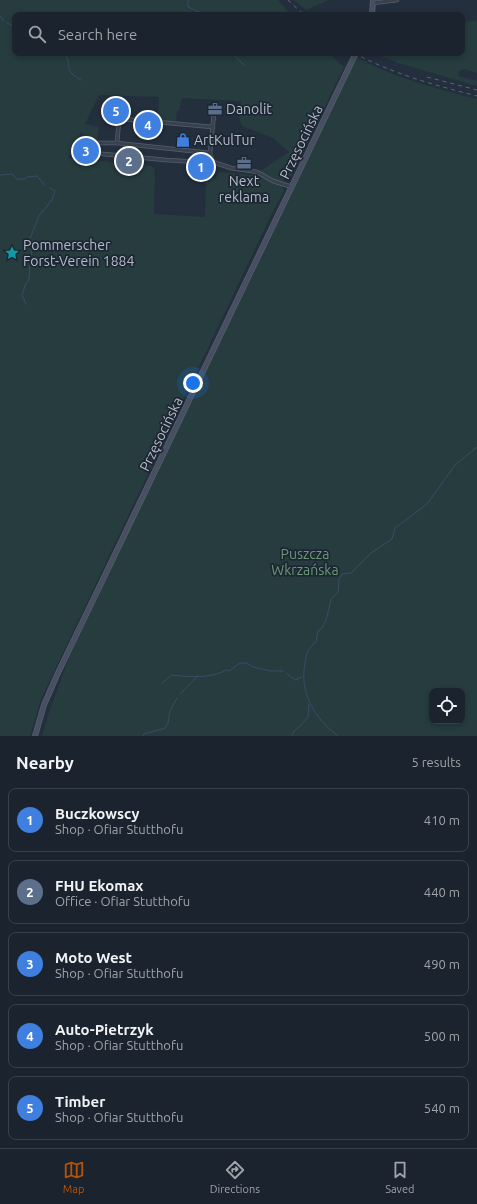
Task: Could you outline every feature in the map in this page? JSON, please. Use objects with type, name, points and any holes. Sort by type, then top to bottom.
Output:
[{"type":"street","points":[[372,12],[373,2],[397,0]]},
{"type":"street","name":"Przęsocińska","points":[[35,736],[54,682],[356,56]]},
{"type":"street","points":[[214,113],[210,153],[212,160],[216,163]]},
{"type":"street","points":[[117,144],[119,121],[122,119],[213,127]]},
{"type":"street","points":[[210,153],[117,144],[92,144],[93,153],[216,163],[236,169],[257,172],[273,181],[292,187]]},
{"type":"green space","points":[[0,0],[278,0],[288,12],[12,12],[12,56],[332,56],[344,67],[290,179],[285,179],[283,181],[277,181],[259,172],[289,152],[273,138],[242,126],[239,118],[241,101],[182,98],[179,111],[177,111],[176,122],[158,120],[159,97],[99,95],[85,124],[99,127],[97,141],[87,140],[81,132],[68,158],[151,166],[155,170],[154,214],[205,217],[206,177],[216,178],[218,172],[255,175],[281,185],[284,191],[274,209],[41,699],[30,736],[0,736]]},
{"type":"green space","points":[[294,0],[329,0],[306,10]]},
{"type":"green space","points":[[477,20],[477,73],[464,69],[459,71],[458,76],[477,81],[477,86],[398,63],[382,56],[465,56],[465,22]]},
{"type":"green space","name":"Puszcza Wkrzańska","points":[[357,57],[385,71],[431,87],[477,99],[477,736],[42,736],[49,712],[69,658],[139,508]]},
{"type":"waterway","points":[[188,0],[188,7],[199,12]]},
{"type":"waterway","points":[[0,16],[4,21]]},
{"type":"waterway","points":[[7,23],[12,26]]},
{"type":"waterway","points":[[66,56],[70,71],[81,80]]},
{"type":"waterway","points":[[235,56],[244,65]]},
{"type":"waterway","points":[[0,175],[12,174],[17,179],[37,176],[45,185]]},
{"type":"waterway","points":[[31,259],[32,247],[29,241],[39,216],[52,200],[55,191],[50,188]]},
{"type":"waterway","points":[[26,304],[22,295],[29,279],[30,264]]},
{"type":"waterway","points":[[338,736],[322,722],[311,704],[304,685],[304,674],[308,651],[316,642],[318,631],[323,627],[331,599],[338,592],[339,579],[342,574],[351,573],[371,553],[392,539],[395,528],[427,504],[455,465],[477,447]]},
{"type":"waterway","points":[[162,683],[172,675],[192,677],[213,675],[226,670],[229,671],[240,663],[246,663],[253,667],[271,671],[283,671]]},
{"type":"waterway","points":[[286,673],[295,680],[302,677]]},
{"type":"waterway","points":[[180,694],[198,676]]},
{"type":"waterway","points":[[143,736],[144,734],[165,728],[168,723],[170,711],[177,698]]},
{"type":"waterway","points":[[292,736],[294,731],[308,717],[309,704]]},
{"type":"railway","points":[[288,0],[301,12]]},
{"type":"railway","points":[[360,56],[399,73],[477,96]]},
{"type":"railway","points":[[427,77],[477,90]]},
{"type":"place","name":"Danolit","points":[[215,109]]},
{"type":"place","name":"Timber","points":[[116,111]]},
{"type":"place","name":"Auto-Pietrzyk","points":[[148,125]]},
{"type":"place","name":"ArtKulTur","points":[[183,140]]},
{"type":"place","name":"Moto West","points":[[86,151]]},
{"type":"place","name":"FHU Ekomax","points":[[129,161]]},
{"type":"place","name":"Next reklama","points":[[244,163]]},
{"type":"place","name":"Buczkowscy","points":[[201,167]]},
{"type":"place","name":"Pommerscher Forst-Verein 1884","points":[[12,253]]}]
